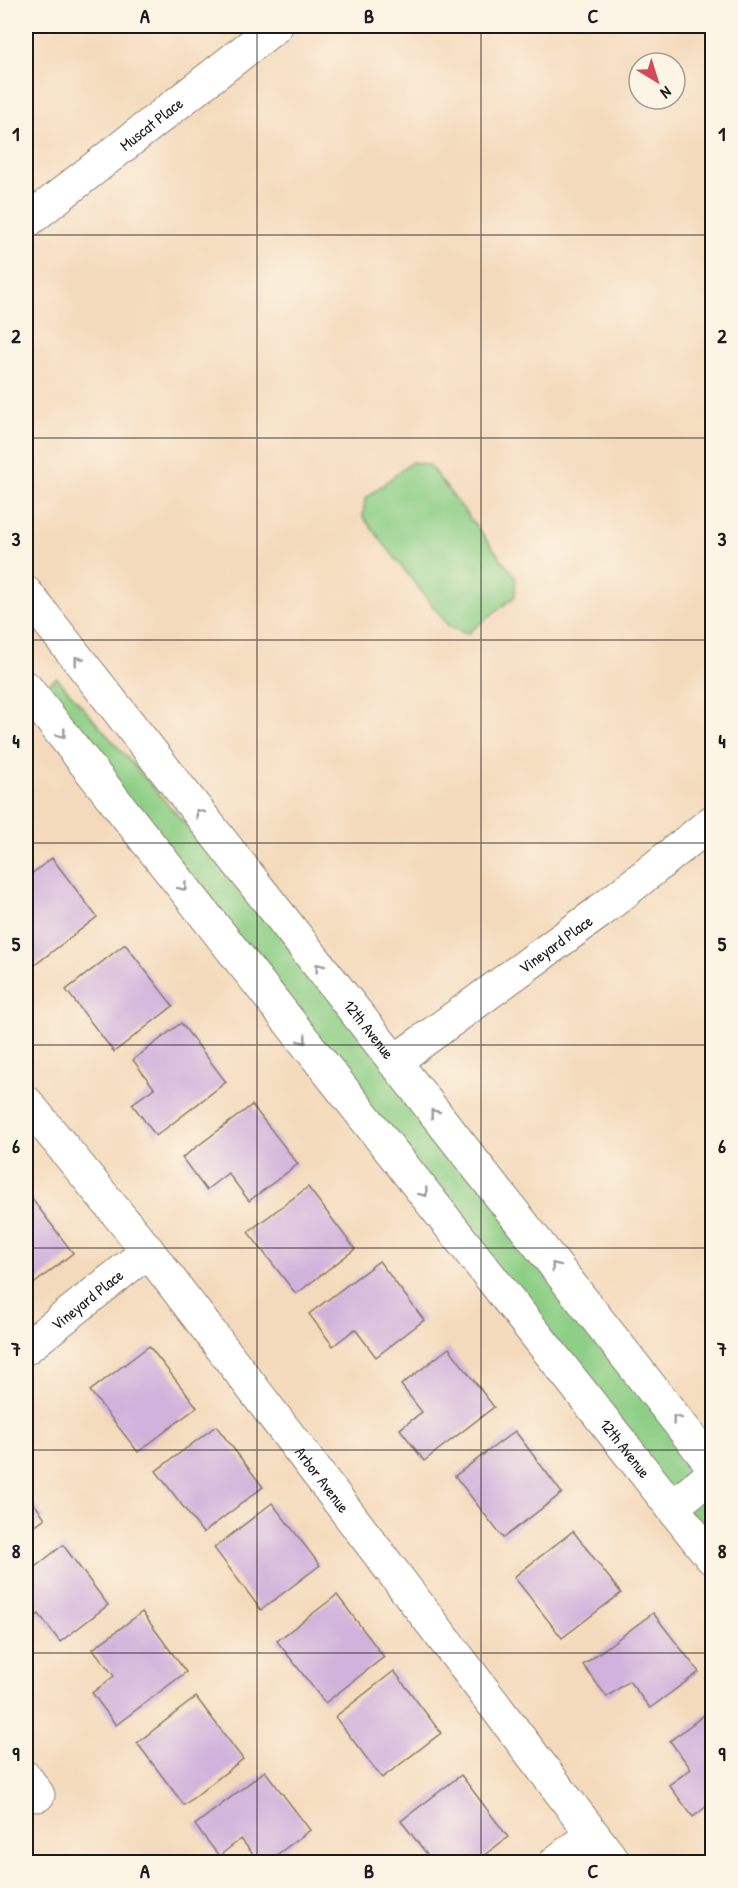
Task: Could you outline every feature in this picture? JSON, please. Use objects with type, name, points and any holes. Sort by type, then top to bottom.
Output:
[{"type":"street","name":"Muscat Place","points":[[26,222],[276,26]]},
{"type":"street","name":"12th Avenue","points":[[26,593],[712,1465]]},
{"type":"street","name":"12th Avenue","points":[[26,688],[712,1558]]},
{"type":"street","name":"Vineyard Place","points":[[394,1062],[598,913],[712,822]]},
{"type":"street","name":"Arbor Avenue","points":[[26,1102],[148,1251],[614,1863]]},
{"type":"street","name":"Vineyard Place","points":[[26,1348],[148,1251]]},
{"type":"street","points":[[672,1507],[712,1475]]},
{"type":"street","points":[[556,1863],[592,1834]]},
{"type":"green space","points":[[412,462],[429,465],[516,578],[515,596],[467,634],[449,627],[363,517],[365,499]]},
{"type":"green space","points":[[57,678],[394,1062],[712,1465],[712,1559],[41,689]]},
{"type":"building","points":[[52,858],[97,917],[27,971],[26,878]]},
{"type":"building","points":[[125,944],[173,1006],[114,1052],[66,990]]},
{"type":"building","points":[[181,1023],[226,1082],[156,1136],[132,1104],[154,1088],[133,1060]]},
{"type":"building","points":[[252,1105],[298,1164],[249,1201],[228,1173],[206,1190],[182,1158]]},
{"type":"building","points":[[308,1187],[355,1249],[296,1294],[248,1232]]},
{"type":"building","points":[[26,1191],[73,1253],[26,1290]]},
{"type":"building","points":[[379,1261],[424,1320],[376,1357],[355,1329],[333,1346],[309,1314]]},
{"type":"building","points":[[149,1346],[197,1407],[138,1452],[90,1391]]},
{"type":"building","points":[[449,1348],[494,1407],[424,1461],[400,1429],[422,1412],[401,1385]]},
{"type":"building","points":[[216,1426],[263,1487],[203,1533],[156,1471]]},
{"type":"building","points":[[515,1431],[562,1493],[503,1538],[455,1476]]},
{"type":"building","points":[[26,1493],[45,1518],[26,1532]]},
{"type":"building","points":[[272,1503],[320,1565],[261,1610],[214,1548]]},
{"type":"building","points":[[573,1531],[621,1593],[562,1638],[514,1577]]},
{"type":"building","points":[[63,1545],[108,1605],[60,1642],[39,1614],[26,1624],[26,1574]]},
{"type":"building","points":[[337,1595],[384,1657],[325,1703],[277,1641]]},
{"type":"building","points":[[142,1612],[186,1672],[116,1725],[92,1693],[114,1676],[93,1649]]},
{"type":"building","points":[[653,1613],[699,1672],[650,1708],[629,1681],[607,1697],[583,1665]]},
{"type":"building","points":[[394,1671],[441,1733],[382,1778],[335,1717]]},
{"type":"building","points":[[196,1697],[243,1759],[184,1805],[137,1743]]},
{"type":"building","points":[[712,1709],[712,1802],[693,1817],[669,1785],[691,1769],[670,1741]]},
{"type":"building","points":[[265,1771],[310,1830],[267,1862],[259,1862],[241,1839],[219,1856],[195,1825]]},
{"type":"building","points":[[461,1775],[508,1837],[475,1862],[433,1862],[401,1821]]}]
